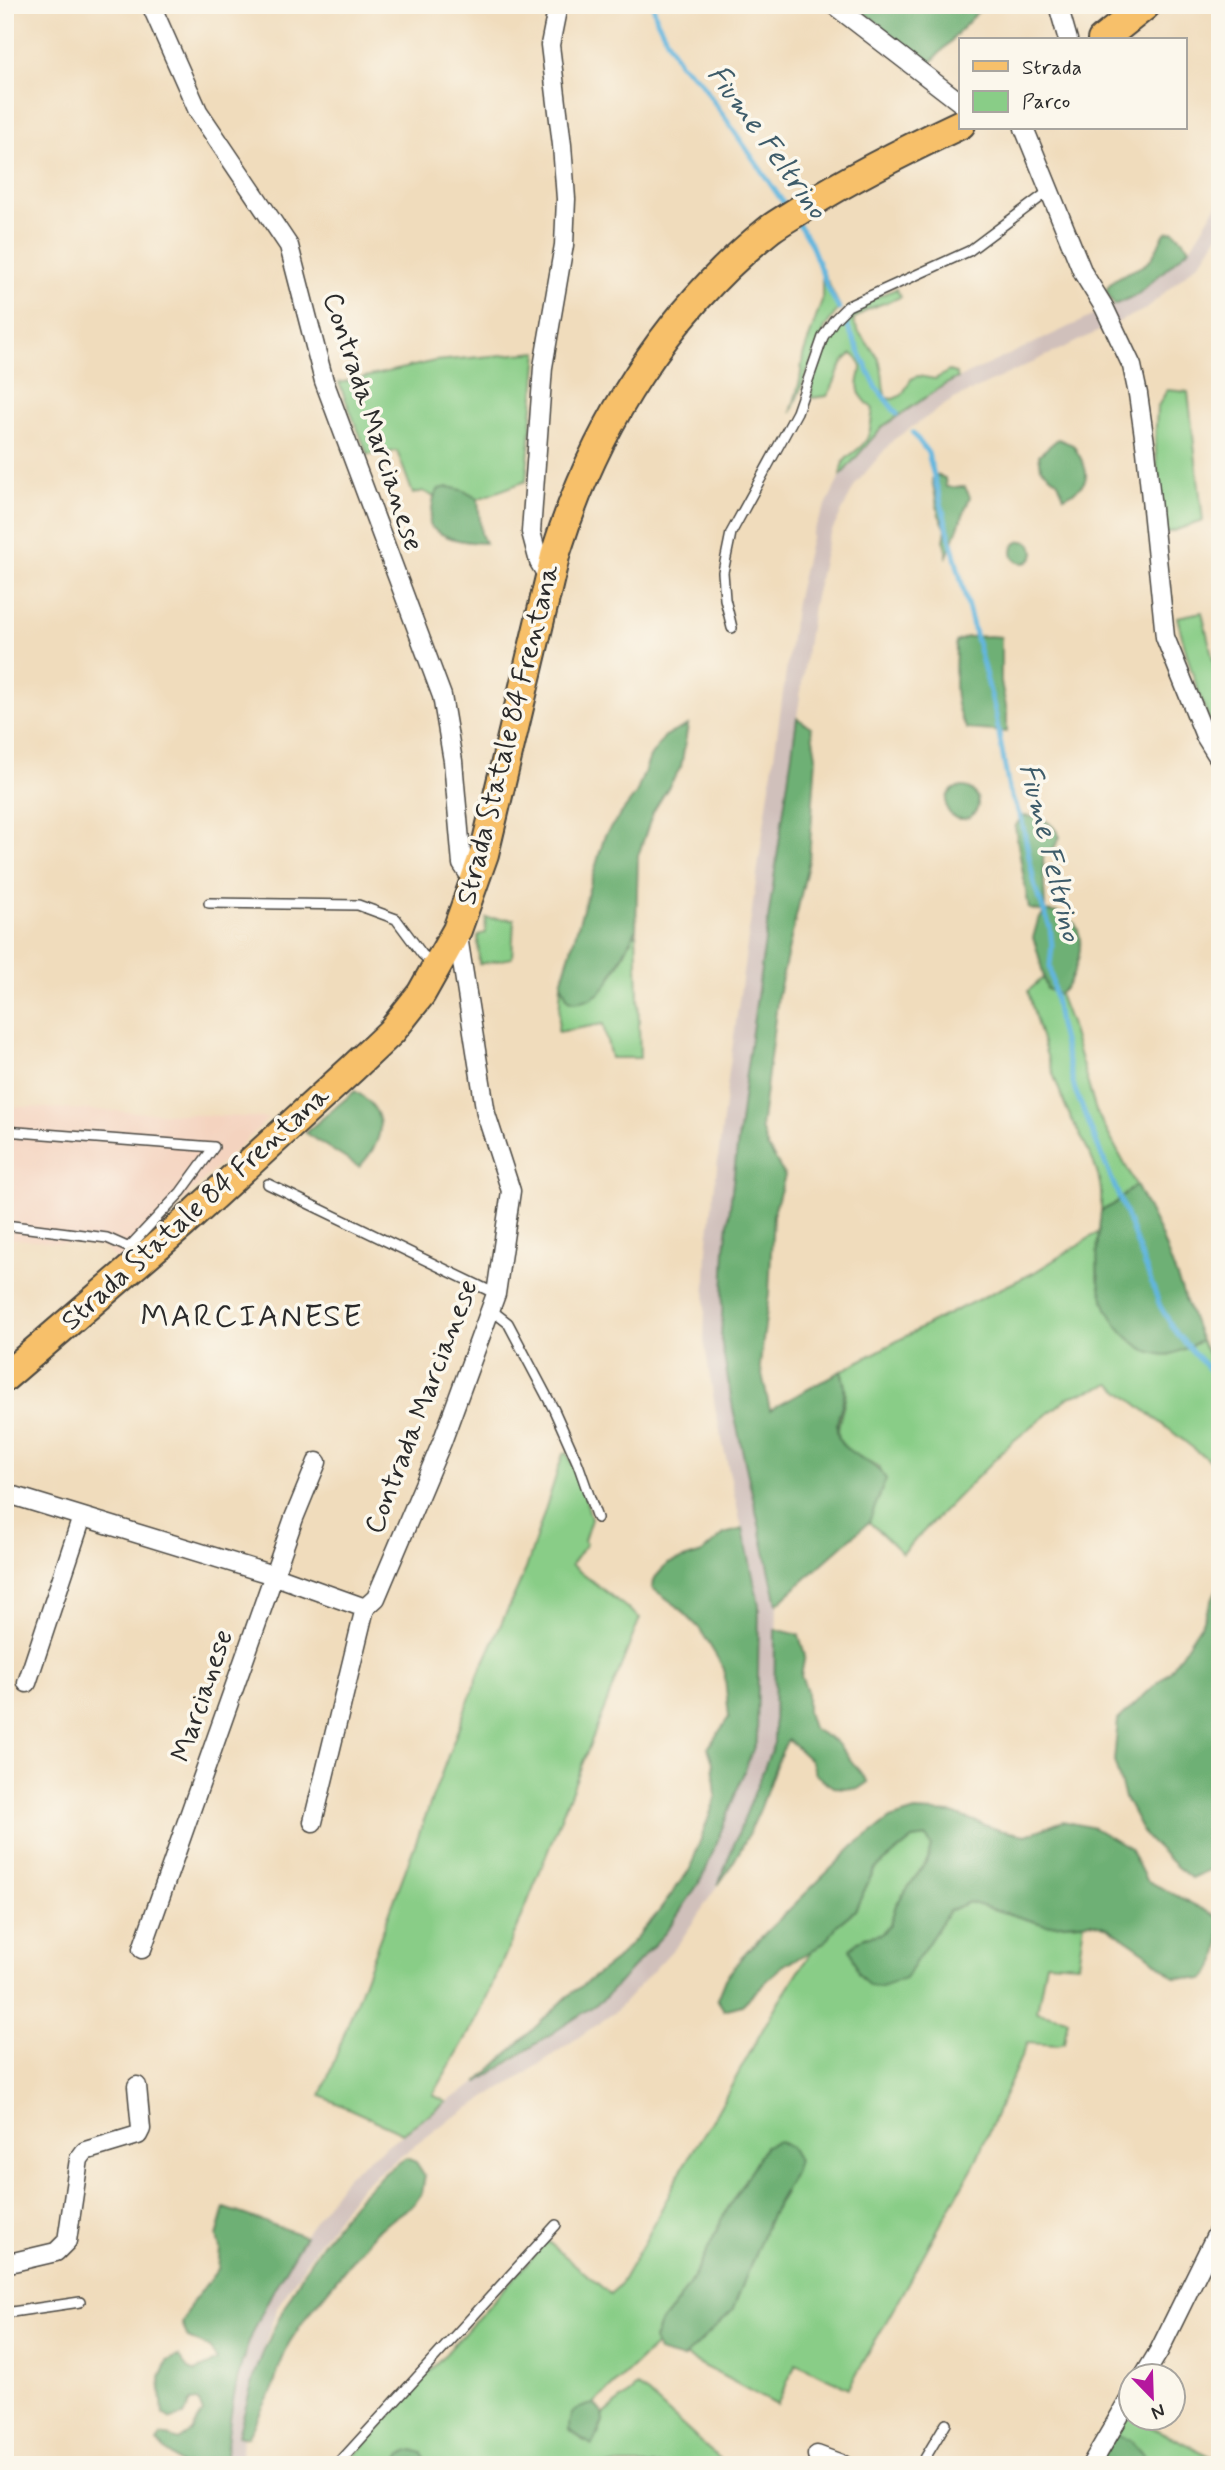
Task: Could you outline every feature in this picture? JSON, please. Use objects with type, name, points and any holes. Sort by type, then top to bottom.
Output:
[{"type":"main road","points":[[1105,38],[1146,5]]},
{"type":"main road","name":"Strada Statale 84 Frentana","points":[[5,1377],[136,1252],[343,1077],[390,1032],[421,994],[457,930],[484,854],[563,529],[582,478],[618,407],[654,352],[712,282],[771,229],[836,187],[959,125]]},
{"type":"street","name":"Contrada Marcianese","points":[[151,5],[198,111],[289,246],[324,381],[442,696],[453,761],[462,864],[474,882]]},
{"type":"street","points":[[550,580],[539,562],[531,532],[543,367],[564,245],[566,199],[550,45],[558,5]]},
{"type":"street","points":[[834,5],[959,101]]},
{"type":"street","points":[[1058,5],[1067,38]]},
{"type":"street","points":[[1025,130],[1083,273],[1104,307],[1132,366],[1146,450],[1165,637],[1205,736],[1220,760]]},
{"type":"street","name":"Contrada Marcianese","points":[[313,1822],[365,1608],[376,1598],[442,1443],[493,1302],[511,1191],[486,1114],[457,930]]},
{"type":"street","name":"Marcianese","points":[[142,1949],[273,1575],[317,1462]]},
{"type":"street","points":[[5,1493],[273,1575],[365,1608]]},
{"type":"street","points":[[27,1682],[82,1517]]},
{"type":"street","points":[[5,2264],[56,2252],[62,2248],[67,2241],[79,2158],[85,2151],[138,2135],[141,2129],[137,2086]]},
{"type":"street","points":[[1152,2362],[1220,2227]]},
{"type":"street","points":[[1091,2465],[1116,2422]]},
{"type":"street","points":[[817,2455],[844,2465]]},
{"type":"lane","points":[[732,628],[725,599],[723,572],[731,533],[797,412],[823,337],[834,320],[848,306],[969,251],[1049,191]]},
{"type":"lane","points":[[209,903],[358,905],[396,919],[422,954],[437,967]]},
{"type":"lane","points":[[5,1130],[214,1147],[136,1252],[107,1238],[5,1225]]},
{"type":"lane","points":[[268,1184],[493,1302],[508,1323],[554,1410],[578,1464],[597,1518]]},
{"type":"lane","points":[[337,2465],[556,2225]]},
{"type":"lane","points":[[5,2313],[80,2302]]},
{"type":"lane","points":[[921,2465],[946,2423]]},
{"type":"shaded area","points":[[1220,200],[1220,232],[1203,259],[1146,309],[952,400],[893,440],[855,485],[828,539],[813,606],[746,1073],[725,1249],[721,1339],[733,1409],[777,1604],[774,1743],[718,1885],[679,1943],[615,2012],[519,2078],[446,2122],[360,2187],[318,2244],[278,2306],[242,2421],[241,2465],[224,2465],[225,2418],[243,2353],[263,2298],[348,2175],[436,2108],[510,2063],[604,1999],[666,1932],[703,1877],[743,1776],[759,1605],[716,1413],[704,1340],[707,1248],[729,1071],[796,602],[812,533],[841,475],[882,427],[944,385],[1137,295],[1190,248]]},
{"type":"shaded area","points":[[5,1106],[269,1118],[118,1261],[103,1247],[5,1238]]},
{"type":"green space","points":[[984,5],[929,65],[857,7]]},
{"type":"green space","points":[[1174,231],[1190,248],[1137,295],[1114,305],[1106,291],[1109,285],[1148,262],[1166,232]]},
{"type":"green space","points":[[822,270],[840,307],[826,326],[791,413],[803,356],[822,300]]},
{"type":"green space","points":[[896,289],[901,297],[868,309],[853,320],[880,363],[886,398],[893,399],[902,395],[911,379],[918,376],[935,379],[949,371],[956,373],[958,378],[882,427],[841,475],[842,464],[864,443],[870,427],[873,409],[859,391],[860,363],[852,354],[847,358],[827,396],[811,398],[812,383],[834,328],[849,312]]},
{"type":"green space","points":[[538,352],[526,481],[478,499],[462,490],[439,489],[434,497],[423,491],[413,494],[397,451],[368,455],[339,383],[435,361]]},
{"type":"green space","points":[[1167,390],[1188,392],[1203,521],[1164,534],[1155,442],[1157,408]]},
{"type":"green space","points":[[1058,439],[1073,445],[1086,475],[1081,486],[1064,497],[1058,482],[1041,468],[1039,455]]},
{"type":"green space","points":[[936,475],[945,478],[946,487],[965,487],[970,497],[947,556],[944,542],[946,529],[939,515],[932,479]]},
{"type":"green space","points":[[448,487],[462,490],[478,499],[481,534],[485,543],[455,539],[441,534],[429,525],[434,497],[439,489]]},
{"type":"green space","points":[[1023,541],[1031,544],[1034,552],[1031,560],[1023,563],[1015,560],[1012,552],[1015,544]]},
{"type":"green space","points":[[1202,612],[1220,690],[1220,744],[1195,682],[1177,617]]},
{"type":"green space","points":[[967,637],[1001,637],[1001,682],[1007,711],[1007,732],[967,729],[956,699],[956,642]]},
{"type":"green space","points":[[797,718],[811,727],[816,756],[809,860],[778,995],[761,1128],[767,1146],[785,1176],[773,1215],[769,1293],[760,1365],[770,1410],[841,1371],[844,1391],[837,1421],[838,1436],[845,1447],[874,1466],[886,1479],[869,1522],[777,1604],[733,1409],[721,1339],[725,1249],[746,1073]]},
{"type":"green space","points":[[688,725],[681,767],[653,812],[638,856],[636,930],[601,992],[590,999],[575,1002],[568,1000],[561,983],[605,835],[636,794],[650,757],[665,736]]},
{"type":"green space","points":[[962,787],[973,792],[978,803],[973,814],[962,819],[951,814],[946,803],[951,792]]},
{"type":"green space","points":[[1022,816],[1045,820],[1060,837],[1054,848],[1043,856],[1045,911],[1060,913],[1075,924],[1080,947],[1077,964],[1067,987],[1059,994],[1047,989],[1033,938],[1038,920],[1045,912],[1029,909],[1015,827]]},
{"type":"green space","points":[[486,918],[514,919],[512,958],[479,964],[478,935],[485,933]]},
{"type":"green space","points":[[636,930],[640,1058],[611,1058],[603,1024],[558,1032],[561,983],[568,1000],[581,1001],[593,996],[611,978]]},
{"type":"green space","points":[[1043,978],[1048,989],[1059,994],[1096,1111],[1136,1185],[1113,1205],[1101,1211],[1098,1174],[1069,1115],[1028,991]]},
{"type":"green space","points":[[355,1091],[374,1108],[380,1127],[374,1147],[359,1167],[305,1133]]},
{"type":"green space","points":[[1136,1185],[1160,1233],[1201,1341],[1171,1354],[1150,1352],[1132,1341],[1109,1312],[1099,1281],[1097,1264],[1101,1211],[1113,1205]]},
{"type":"green space","points":[[1099,1232],[1097,1279],[1169,1355],[1201,1341],[1220,1376],[1220,1469],[1111,1384],[1069,1397],[1012,1442],[902,1553],[869,1522],[880,1496],[879,1467],[849,1451],[840,1440],[838,1427],[846,1392],[841,1371],[940,1318],[1033,1273]]},
{"type":"green space","points":[[567,1453],[582,1484],[591,1519],[584,1541],[586,1544],[571,1565],[640,1618],[519,1924],[477,2019],[433,2095],[446,2102],[403,2133],[321,2096],[479,1673],[526,1569],[563,1454]]},
{"type":"green space","points":[[743,1529],[759,1605],[757,1739],[703,1877],[666,1932],[604,1999],[477,2083],[567,1997],[616,1960],[657,1914],[690,1869],[716,1797],[713,1763],[708,1748],[729,1717],[724,1669],[700,1629],[677,1606],[652,1588],[653,1580],[667,1564],[702,1553],[724,1534]]},
{"type":"green space","points":[[1220,1582],[1220,1840],[1216,1867],[1191,1878],[1145,1836],[1125,1798],[1114,1761],[1118,1720],[1171,1670],[1201,1624]]},
{"type":"green space","points":[[775,1629],[799,1635],[805,1655],[801,1676],[807,1691],[807,1712],[812,1728],[837,1743],[868,1782],[858,1789],[833,1787],[815,1774],[810,1760],[788,1740],[752,1828],[718,1885],[774,1743]]},
{"type":"green space","points":[[915,1811],[952,1813],[999,1830],[1026,1835],[1063,1821],[1094,1828],[1130,1849],[1146,1880],[1220,1918],[1219,1951],[1214,1966],[1204,1980],[1174,1977],[1108,1927],[1091,1922],[1046,1925],[969,1902],[949,1911],[905,1978],[881,1987],[869,1986],[858,1973],[850,1948],[865,1937],[881,1934],[890,1925],[896,1905],[928,1859],[931,1846],[927,1837],[913,1839],[874,1870],[855,1910],[837,1925],[829,1938],[811,1952],[783,1965],[742,2005],[724,2010],[717,1999],[725,1979],[746,1952],[854,1846],[890,1819]]},
{"type":"green space","points":[[927,1837],[931,1846],[928,1859],[896,1905],[890,1925],[881,1934],[865,1937],[905,1978],[949,1911],[969,1902],[1046,1925],[1084,1923],[1078,1964],[1046,1962],[1037,2012],[1068,2019],[1064,2043],[1027,2043],[975,2163],[849,2388],[796,2363],[777,2405],[685,2356],[732,2311],[770,2217],[785,2193],[765,2146],[724,2215],[699,2268],[678,2302],[660,2324],[654,2339],[656,2345],[594,2404],[585,2406],[570,2430],[584,2441],[598,2435],[603,2422],[602,2416],[637,2387],[726,2465],[346,2465],[547,2241],[610,2294],[619,2286],[682,2168],[712,2121],[773,2011],[811,1952],[829,1938],[837,1925],[855,1910],[874,1870],[913,1839]]},
{"type":"green space","points":[[779,2141],[791,2148],[798,2160],[793,2175],[770,2217],[732,2311],[683,2359],[658,2352],[654,2339],[660,2324],[678,2302],[699,2268],[724,2215],[765,2146]]},
{"type":"green space","points":[[406,2158],[416,2162],[425,2176],[422,2193],[414,2204],[376,2231],[306,2317],[289,2343],[273,2389],[247,2437],[238,2435],[263,2353],[304,2272],[340,2219],[383,2175]]},
{"type":"green space","points":[[225,2208],[305,2236],[270,2297],[248,2345],[233,2400],[225,2465],[182,2465],[157,2442],[161,2436],[179,2440],[192,2431],[203,2413],[198,2400],[191,2401],[184,2416],[171,2419],[163,2414],[160,2378],[167,2361],[178,2356],[188,2369],[195,2372],[217,2361],[210,2348],[188,2338],[182,2324],[191,2304],[218,2269],[220,2249],[217,2236]]},
{"type":"green space","points":[[594,2404],[602,2412],[603,2422],[592,2445],[569,2430],[569,2423],[574,2411]]},
{"type":"green space","points":[[1117,2432],[1161,2432],[1220,2461],[1220,2464],[1152,2465],[1139,2449],[1115,2435]]},
{"type":"green space","points":[[1115,2435],[1130,2440],[1152,2465],[1097,2465]]},
{"type":"green space","points":[[413,2450],[422,2453],[427,2465],[393,2465],[401,2454]]},
{"type":"waterway","name":"Fiume Feltrino","points":[[653,5],[657,20],[679,63],[699,80],[787,208]]},
{"type":"waterway","name":"Fiume Feltrino","points":[[797,222],[811,244],[839,309]]},
{"type":"waterway","name":"Fiume Feltrino","points":[[844,319],[876,387],[897,414]]},
{"type":"waterway","name":"Fiume Feltrino","points":[[913,433],[928,453],[995,711],[1009,790],[1022,821],[1035,887],[1050,927],[1050,966],[1059,1025],[1075,1090],[1160,1306],[1176,1333],[1220,1382]]},
{"type":"district","name":"MARCIANESE","points":[[252,1317]]}]
